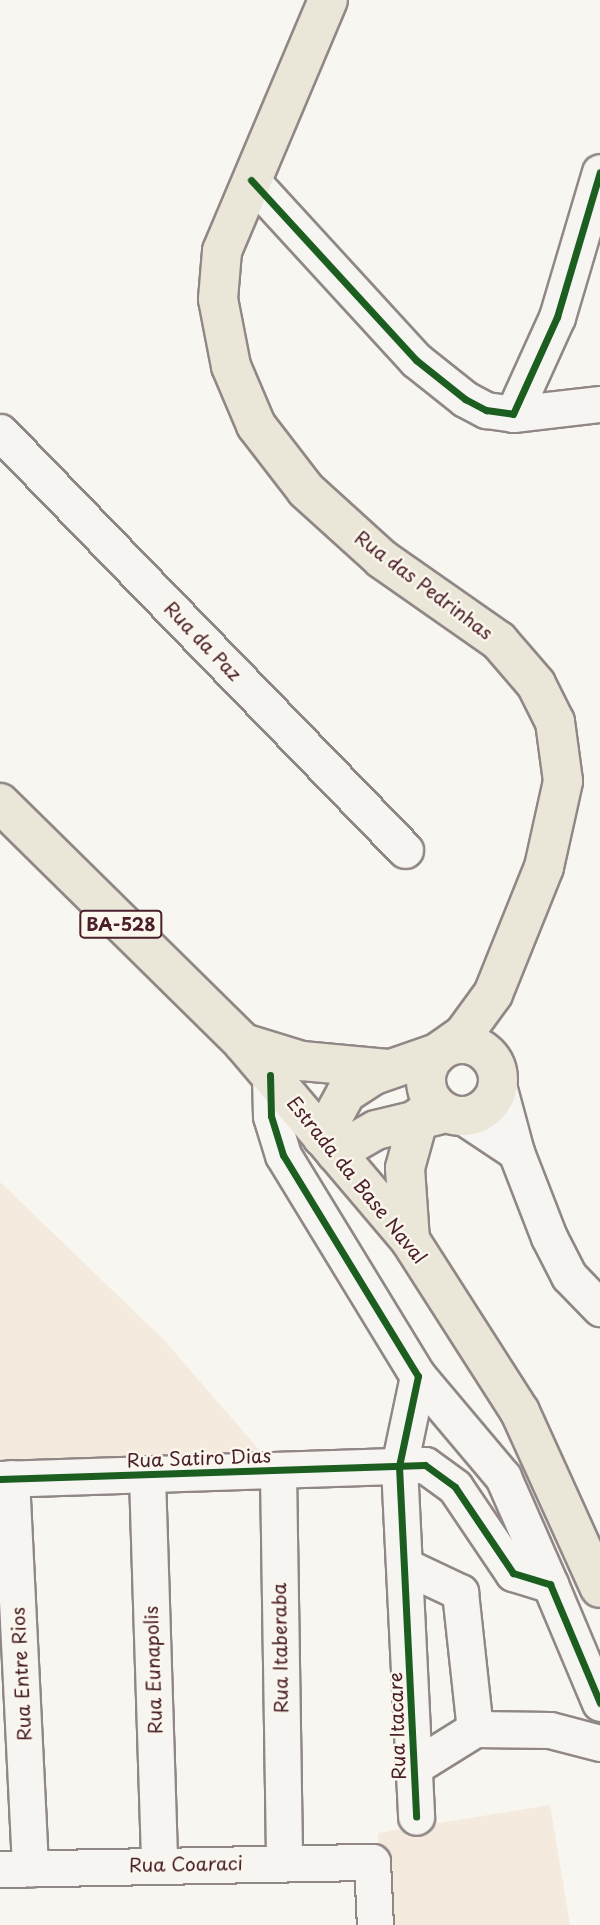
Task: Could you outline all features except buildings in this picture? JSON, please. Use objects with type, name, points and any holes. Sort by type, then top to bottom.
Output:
[{"type":"main road","name":"Rua das Pedrinhas","points":[[328,0],[222,251],[218,299],[231,366],[256,425],[306,490],[354,533],[499,641],[536,684],[555,722],[563,781],[555,828],[544,867],[493,994],[463,1035],[437,1053],[390,1069],[346,1093],[329,1145]]},
{"type":"main road","name":"Estrada da Base Naval","points":[[0,803],[243,1043],[410,1240],[520,1412],[600,1588]]},
{"type":"main road","name":"Rua das Pedrinhas","points":[[493,994],[490,1018],[498,1078]]},
{"type":"main road","points":[[243,1043],[302,1061],[390,1069]]},
{"type":"main road","points":[[329,1145],[362,1136],[444,1116],[489,1104],[498,1078],[494,1061],[477,1047],[460,1044],[437,1053],[427,1071],[428,1093],[444,1116]]},
{"type":"main road","points":[[410,1240],[405,1168],[444,1116]]},
{"type":"street","points":[[513,414],[556,317],[600,172]]},
{"type":"street","points":[[251,180],[416,360],[465,399],[486,410],[513,414],[600,404]]},
{"type":"street","name":"Rua da Paz","points":[[0,432],[405,850]]},
{"type":"street","points":[[271,1075],[271,1116],[283,1155],[418,1376],[503,1477],[600,1703]]},
{"type":"street","points":[[498,1078],[516,1152],[569,1276],[600,1308]]},
{"type":"street","points":[[444,1116],[516,1152]]},
{"type":"street","name":"Rua Itacare","points":[[416,1817],[407,1567],[399,1466],[418,1376]]},
{"type":"street","name":"Rua Satiro Dias","points":[[6,1479],[425,1465],[455,1487],[513,1573]]},
{"type":"street","name":"Rua Itaberaba","points":[[278,1472],[284,1862]]},
{"type":"street","name":"Rua Eunapolis","points":[[147,1476],[159,1864]]},
{"type":"street","name":"Rua Entre Rios","points":[[6,1479],[15,1869]]},
{"type":"street","points":[[407,1567],[460,1592]]},
{"type":"street","points":[[460,1592],[484,1579],[513,1573],[550,1584]]},
{"type":"street","points":[[460,1592],[475,1729]]},
{"type":"street","points":[[414,1767],[475,1729],[550,1730],[600,1743]]},
{"type":"street","name":"Rua Coaraci","points":[[15,1869],[159,1864],[372,1862],[374,1912]]},
{"type":"shaded area","points":[[0,1182],[163,1339],[262,1453],[0,1463]]},
{"type":"shaded area","points":[[550,1805],[570,1925],[380,1925],[378,1833]]},
{"type":"cycle path","points":[[251,180],[416,360],[465,399],[486,410],[513,414],[557,317],[600,172]]},
{"type":"cycle path","points":[[270,1075],[271,1116],[283,1155],[418,1376],[399,1466],[416,1817]]},
{"type":"cycle path","points":[[0,1479],[425,1465],[455,1487],[513,1573],[550,1584],[600,1703]]}]
